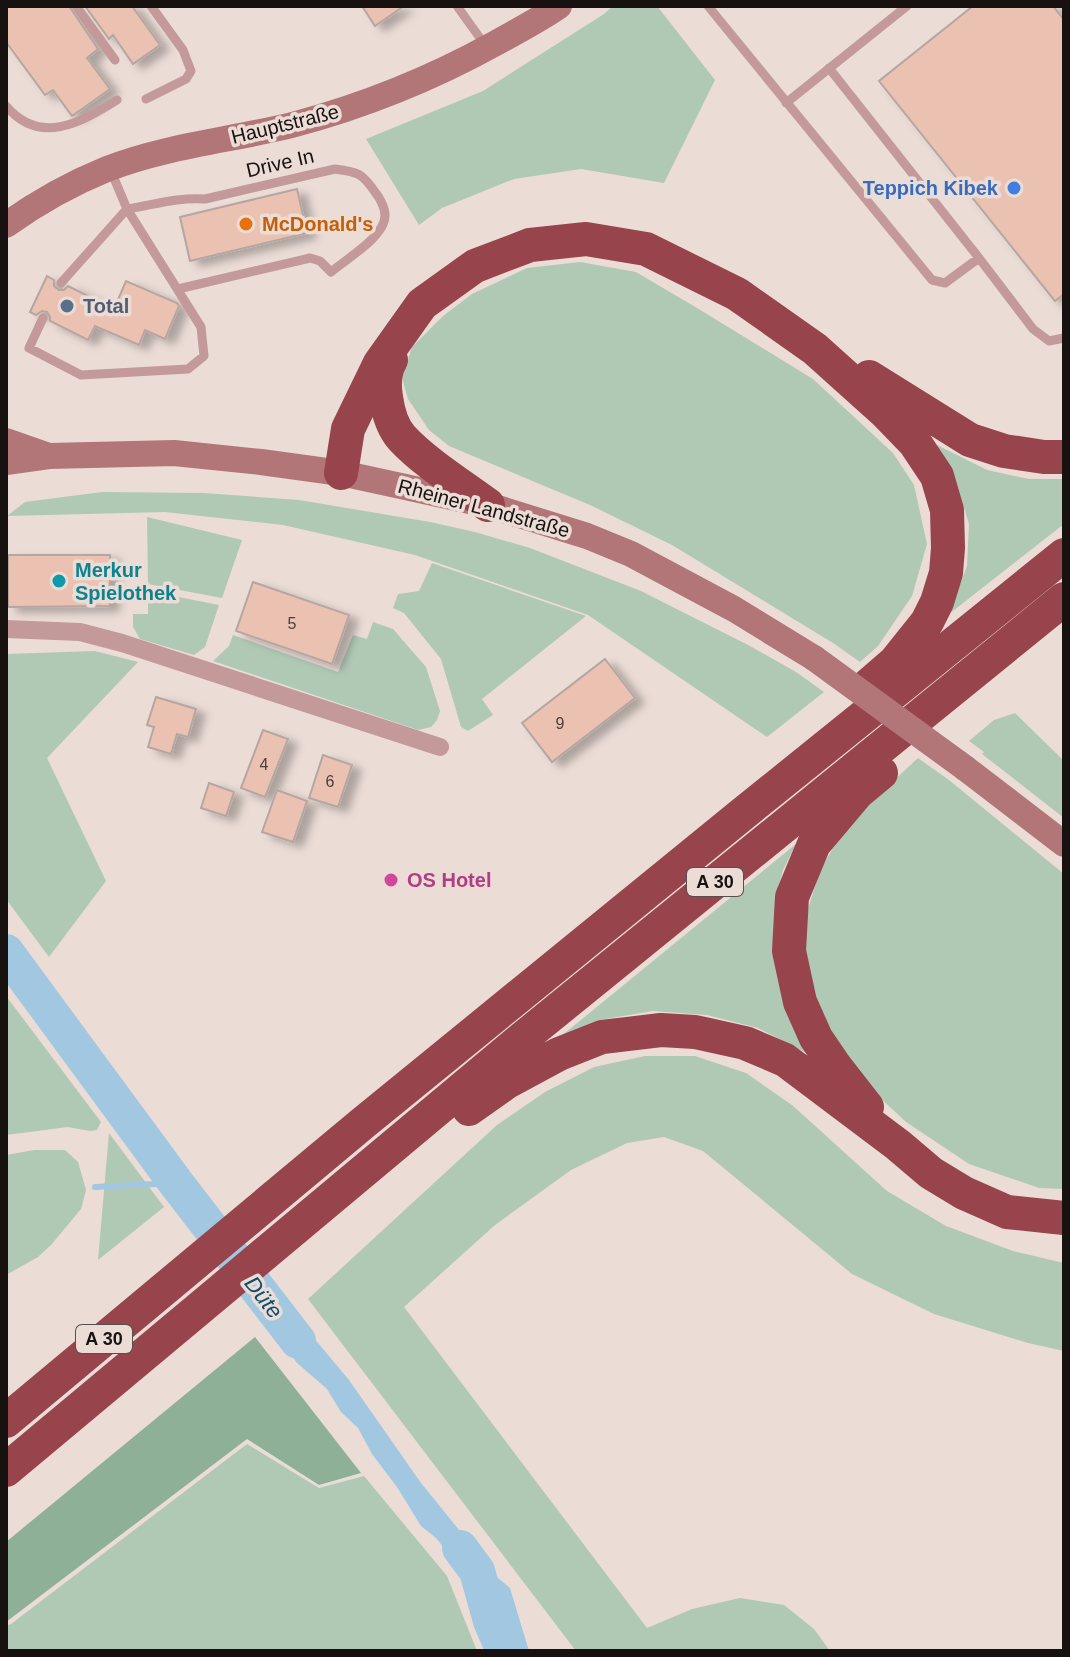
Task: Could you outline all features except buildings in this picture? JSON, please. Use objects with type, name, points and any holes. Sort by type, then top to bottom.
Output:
[{"type":"highway","points":[[341,473],[348,429],[380,363],[422,304],[475,266],[530,245],[586,239],[646,249],[737,294],[815,349],[915,443],[937,476],[947,510],[946,573],[927,622],[895,662],[743,792],[740,816]]},
{"type":"highway","points":[[422,304],[388,366],[384,386],[389,414],[401,437],[488,505]]},
{"type":"highway","points":[[815,349],[855,368],[970,440],[1004,451],[1064,457]]},
{"type":"highway","name":"A 30","points":[[6,1421],[247,1219],[1064,555]]},
{"type":"highway","points":[[898,1145],[835,1066],[816,1038],[800,1002],[789,951],[792,897],[814,844],[857,793],[1007,668],[1054,607]]},
{"type":"highway","name":"A 30","points":[[6,1470],[518,1042],[1054,607]]},
{"type":"highway","points":[[388,1150],[433,1138],[507,1082],[559,1054],[602,1037],[661,1030],[695,1032],[745,1043],[785,1060],[931,1173],[964,1193],[1007,1212],[1064,1218]]},
{"type":"street","name":"Hauptstraße","points":[[6,225],[37,203],[109,168],[290,125],[403,89],[459,63],[559,6]]},
{"type":"street","points":[[6,441],[49,456]]},
{"type":"street","name":"Rheiner Landstraße","points":[[6,462],[49,456],[174,453],[261,462],[341,473],[488,505],[587,536],[631,554],[734,609],[814,658],[1064,844]]},
{"type":"street","points":[[6,629],[80,632],[122,643],[440,747]]},
{"type":"lane","points":[[76,6],[115,60]]},
{"type":"lane","points":[[146,99],[191,74],[183,50],[151,6]]},
{"type":"lane","points":[[457,6],[487,48]]},
{"type":"lane","points":[[708,6],[932,280],[945,283],[979,258]]},
{"type":"lane","points":[[786,103],[907,6]]},
{"type":"lane","points":[[829,68],[1033,329],[1049,341],[1064,338]]},
{"type":"lane","points":[[6,106],[17,118],[36,127],[60,128],[80,122],[117,100]]},
{"type":"lane","points":[[43,318],[29,348],[81,375],[188,369],[204,356],[201,327],[127,209],[109,168]]},
{"type":"lane","name":"Drive In","points":[[127,209],[187,197],[205,199],[335,169],[356,172],[365,178],[386,213],[383,226],[373,239],[331,272],[320,261],[310,258],[178,289]]},
{"type":"lane","points":[[61,283],[127,209]]},
{"type":"green space","points":[[613,6],[657,6],[715,80],[664,183],[581,169],[514,179],[442,208],[419,225],[366,139],[483,91]]},
{"type":"green space","points":[[580,262],[636,272],[697,308],[813,379],[893,453],[914,485],[927,544],[912,596],[878,646],[860,662],[672,545],[590,505],[449,446],[429,430],[408,399],[402,378],[412,347],[443,316],[472,294],[527,268]]},
{"type":"green space","points":[[937,445],[987,470],[1029,479],[1064,479],[1064,524],[949,614],[967,566],[969,524],[956,481]]},
{"type":"green space","points":[[102,492],[204,493],[299,500],[475,532],[530,548],[641,591],[750,646],[824,692],[767,737],[588,615],[415,555],[283,525],[165,512],[7,516],[25,502]]},
{"type":"green space","points":[[147,517],[242,540],[222,598],[148,584]]},
{"type":"green space","points":[[432,563],[586,616],[482,699],[493,715],[468,731],[461,727],[441,659],[404,613],[393,608],[398,594],[419,591]]},
{"type":"green space","points":[[148,591],[219,605],[205,647],[194,655],[140,639],[133,627],[133,614],[148,614]]},
{"type":"green space","points":[[373,622],[393,629],[426,667],[440,711],[431,727],[418,730],[213,661],[229,646],[233,635],[338,672],[353,635],[367,639]]},
{"type":"green space","points":[[95,651],[138,662],[47,758],[106,881],[49,957],[6,899],[6,654]]},
{"type":"green space","points":[[1015,713],[1064,761],[1064,818],[969,741],[994,720]]},
{"type":"green space","points":[[918,758],[1064,874],[1064,1189],[1039,1188],[969,1164],[906,1122],[861,1080],[816,1015],[804,967],[804,922],[820,870],[838,840],[863,809]]},
{"type":"green space","points":[[796,844],[783,870],[775,898],[812,1056],[758,1028],[707,1015],[653,1011],[599,1020],[554,1042]]},
{"type":"green space","points":[[6,996],[101,1122],[97,1130],[68,1127],[6,1135]]},
{"type":"green space","points":[[645,1056],[695,1056],[746,1073],[792,1105],[887,1191],[946,1226],[1013,1251],[1064,1263],[1064,1351],[934,1314],[852,1274],[703,1151],[664,1137],[627,1143],[571,1170],[495,1225],[404,1307],[647,1628],[692,1609],[740,1598],[784,1605],[814,1629],[830,1651],[576,1651],[308,1299],[497,1125],[545,1092],[594,1067]]},
{"type":"green space","points":[[109,1133],[164,1207],[98,1260]]},
{"type":"green space","points":[[34,1150],[65,1150],[78,1162],[86,1190],[81,1209],[51,1245],[38,1257],[6,1275],[6,1155]]},
{"type":"green space","points":[[255,1337],[361,1473],[319,1485],[247,1439],[6,1622],[6,1542]]},
{"type":"green space","points":[[247,1444],[319,1488],[364,1476],[447,1576],[477,1651],[6,1651],[6,1626]]},
{"type":"water","points":[[281,1290],[298,1319],[349,1380],[421,1483],[498,1578],[510,1588],[529,1651],[502,1651],[505,1643],[487,1595],[469,1572],[456,1563],[436,1538],[421,1526],[358,1428],[341,1412],[327,1389],[296,1362],[262,1307]]},
{"type":"waterway","name":"Düte","points":[[6,952],[176,1183],[298,1341]]},
{"type":"waterway","points":[[95,1187],[176,1183]]},
{"type":"waterway","name":"Düte","points":[[460,1548],[477,1571],[491,1621],[504,1651]]},
{"type":"place","name":"Teppich Kibek","points":[[1014,188]]},
{"type":"place","name":"McDonald's","points":[[246,224]]},
{"type":"place","name":"Total","points":[[67,306]]},
{"type":"place","name":"Merkur Spielothek","points":[[59,581]]},
{"type":"place","name":"OS Hotel","points":[[391,880]]}]
